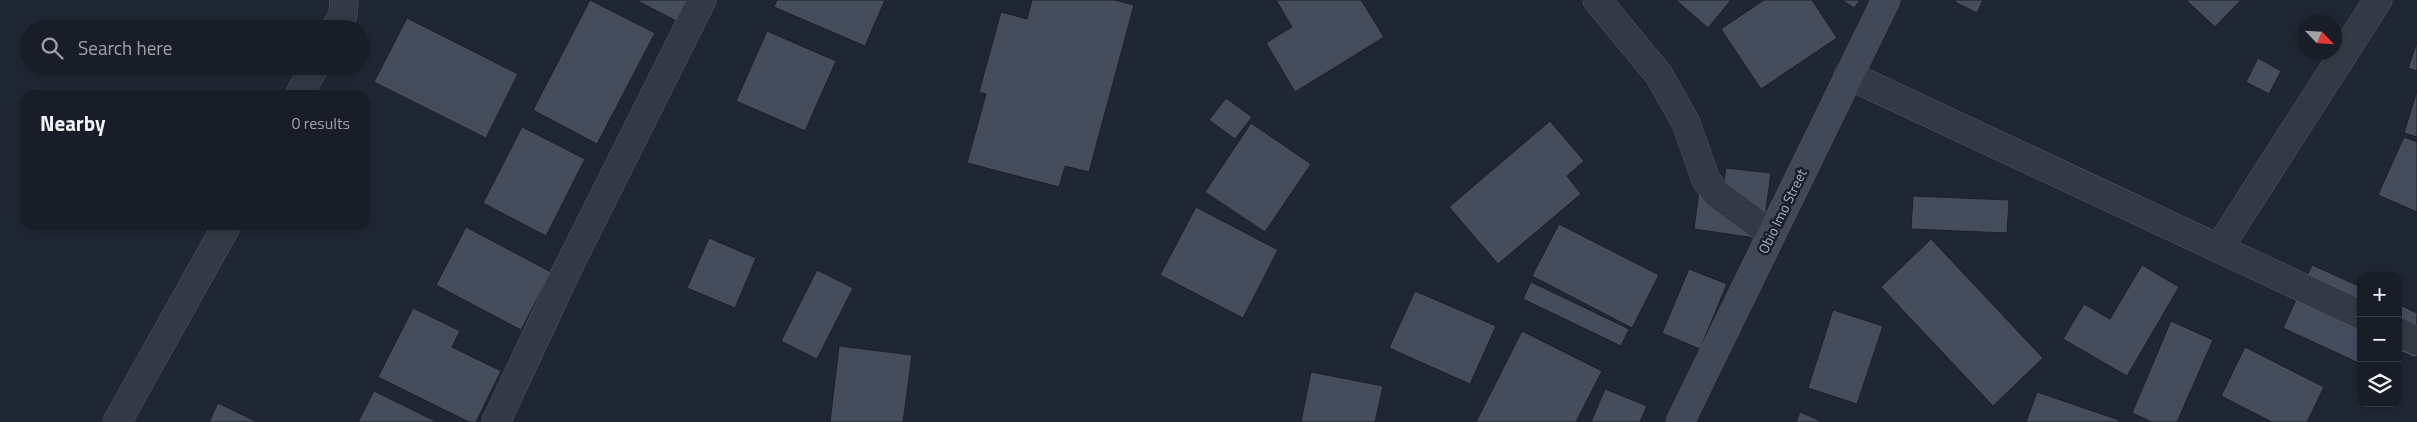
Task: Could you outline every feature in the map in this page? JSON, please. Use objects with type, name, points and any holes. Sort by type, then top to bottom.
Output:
[{"type":"street","points":[[340,20],[343,15],[344,0]]},
{"type":"street","points":[[496,422],[568,268],[702,0]]},
{"type":"street","points":[[1597,0],[1660,75],[1686,123],[1706,180],[1717,194],[1771,234]]},
{"type":"street","name":"Obio Imo Street","points":[[1680,422],[1886,0]]},
{"type":"street","points":[[2219,248],[2378,0]]},
{"type":"street","points":[[302,90],[310,75]]},
{"type":"street","points":[[1848,75],[2357,313]]},
{"type":"street","points":[[117,422],[223,230]]},
{"type":"street","points":[[2402,334],[2417,341]]},
{"type":"building","points":[[590,0],[655,33],[597,144],[533,110]]},
{"type":"building","points":[[636,0],[700,0],[686,26]]},
{"type":"building","points":[[777,0],[885,0],[865,46],[774,7]]},
{"type":"building","points":[[1032,0],[1115,0],[1134,5],[1089,172],[1065,166],[1059,187],[967,163],[986,94],[979,92],[1001,12],[1027,19]]},
{"type":"building","points":[[1276,0],[1361,0],[1384,37],[1295,92],[1266,43],[1292,27]]},
{"type":"building","points":[[1676,0],[1731,0],[1708,28]]},
{"type":"building","points":[[1764,0],[1812,0],[1837,38],[1761,89],[1721,29]]},
{"type":"building","points":[[1842,0],[1860,0],[1854,8]]},
{"type":"building","points":[[1956,0],[1983,0],[1977,13],[1955,2]]},
{"type":"building","points":[[2186,0],[2241,0],[2215,27]]},
{"type":"building","points":[[407,18],[518,74],[486,138],[374,82]]},
{"type":"building","points":[[767,31],[836,61],[805,131],[736,101]]},
{"type":"building","points":[[2417,42],[2417,71],[2408,68]]},
{"type":"building","points":[[2258,58],[2281,71],[2269,94],[2246,82]]},
{"type":"building","points":[[2417,91],[2417,137],[2404,133]]},
{"type":"building","points":[[1226,98],[1252,117],[1235,139],[1209,120]]},
{"type":"building","points":[[1550,121],[1584,161],[1567,176],[1581,194],[1498,264],[1449,207]]},
{"type":"building","points":[[1251,123],[1311,164],[1265,232],[1205,192]]},
{"type":"building","points":[[522,127],[585,159],[546,236],[483,203]]},
{"type":"building","points":[[2404,137],[2417,142],[2417,212],[2378,195]]},
{"type":"building","points":[[1726,168],[1771,173],[1762,239],[1694,229],[1700,184],[1723,187]]},
{"type":"building","points":[[1913,196],[2009,200],[2007,233],[1911,229]]},
{"type":"building","points":[[1196,207],[1278,250],[1243,318],[1160,275]]},
{"type":"building","points":[[1559,224],[1659,275],[1632,328],[1532,276]]},
{"type":"building","points":[[466,227],[551,272],[521,330],[436,285]]},
{"type":"building","points":[[709,238],[756,258],[735,308],[687,288]]},
{"type":"building","points":[[1931,239],[2043,358],[1993,406],[1881,287]]},
{"type":"building","points":[[2142,265],[2179,287],[2127,376],[2063,339],[2084,304],[2110,319]]},
{"type":"building","points":[[2312,265],[2357,285],[2357,362],[2283,328]]},
{"type":"building","points":[[1689,269],[1727,284],[1700,349],[1662,333]]},
{"type":"building","points":[[817,270],[853,288],[817,359],[781,341]]},
{"type":"building","points":[[1531,282],[1629,329],[1621,346],[1523,299]]},
{"type":"building","points":[[1415,291],[1496,326],[1470,384],[1389,348]]},
{"type":"building","points":[[2402,306],[2417,313],[2416,358],[2402,352]]},
{"type":"building","points":[[413,308],[460,331],[452,347],[501,371],[476,422],[469,422],[378,377]]},
{"type":"building","points":[[1833,310],[1883,326],[1857,404],[1808,388]]},
{"type":"building","points":[[2171,321],[2213,340],[2177,422],[2152,422],[2132,413]]},
{"type":"building","points":[[1522,331],[1602,371],[1576,422],[1476,422]]},
{"type":"building","points":[[839,346],[912,355],[903,422],[830,422]]},
{"type":"building","points":[[2245,347],[2324,387],[2307,422],[2272,422],[2221,396]]},
{"type":"building","points":[[1311,372],[1383,386],[1375,422],[1301,422]]},
{"type":"building","points":[[1605,389],[1647,406],[1640,422],[1591,422]]},
{"type":"building","points":[[374,391],[437,422],[358,422]]},
{"type":"building","points":[[2037,392],[2119,420],[2118,422],[2026,422]]},
{"type":"building","points":[[218,403],[257,422],[209,422]]},
{"type":"building","points":[[1800,412],[1823,422],[1796,422]]}]
